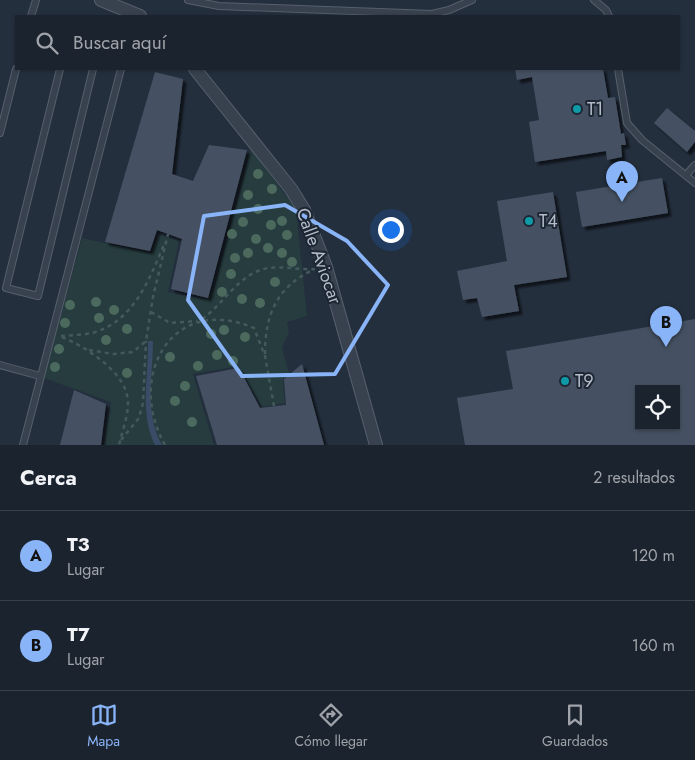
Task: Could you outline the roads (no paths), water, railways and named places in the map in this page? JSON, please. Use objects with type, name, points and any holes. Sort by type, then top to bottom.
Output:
[{"type":"street","points":[[101,0],[135,15]]},
{"type":"street","name":"Calle Aviocar","points":[[196,70],[291,189],[304,210],[320,268],[376,445]]},
{"type":"lane","points":[[31,15],[36,0]]},
{"type":"lane","points":[[188,0],[219,6],[432,14],[449,10],[472,0]]},
{"type":"lane","points":[[594,0],[606,10],[608,15]]},
{"type":"lane","points":[[0,133],[16,70]]},
{"type":"lane","points":[[60,70],[6,288],[38,296],[94,70]]},
{"type":"lane","points":[[23,445],[121,70]]},
{"type":"lane","points":[[618,70],[627,123],[642,140],[695,183]]},
{"type":"lane","points":[[686,175],[695,165]]},
{"type":"lane","points":[[0,365],[40,376]]},
{"type":"water","points":[[148,341],[153,341],[151,407],[156,433],[162,445],[155,445],[147,420]]},
{"type":"place","name":"T1","points":[[577,109]]},
{"type":"place","name":"T3","points":[[622,202]]},
{"type":"place","name":"T4","points":[[529,221]]},
{"type":"place","name":"T7","points":[[666,347]]},
{"type":"place","name":"T9","points":[[565,381]]}]
